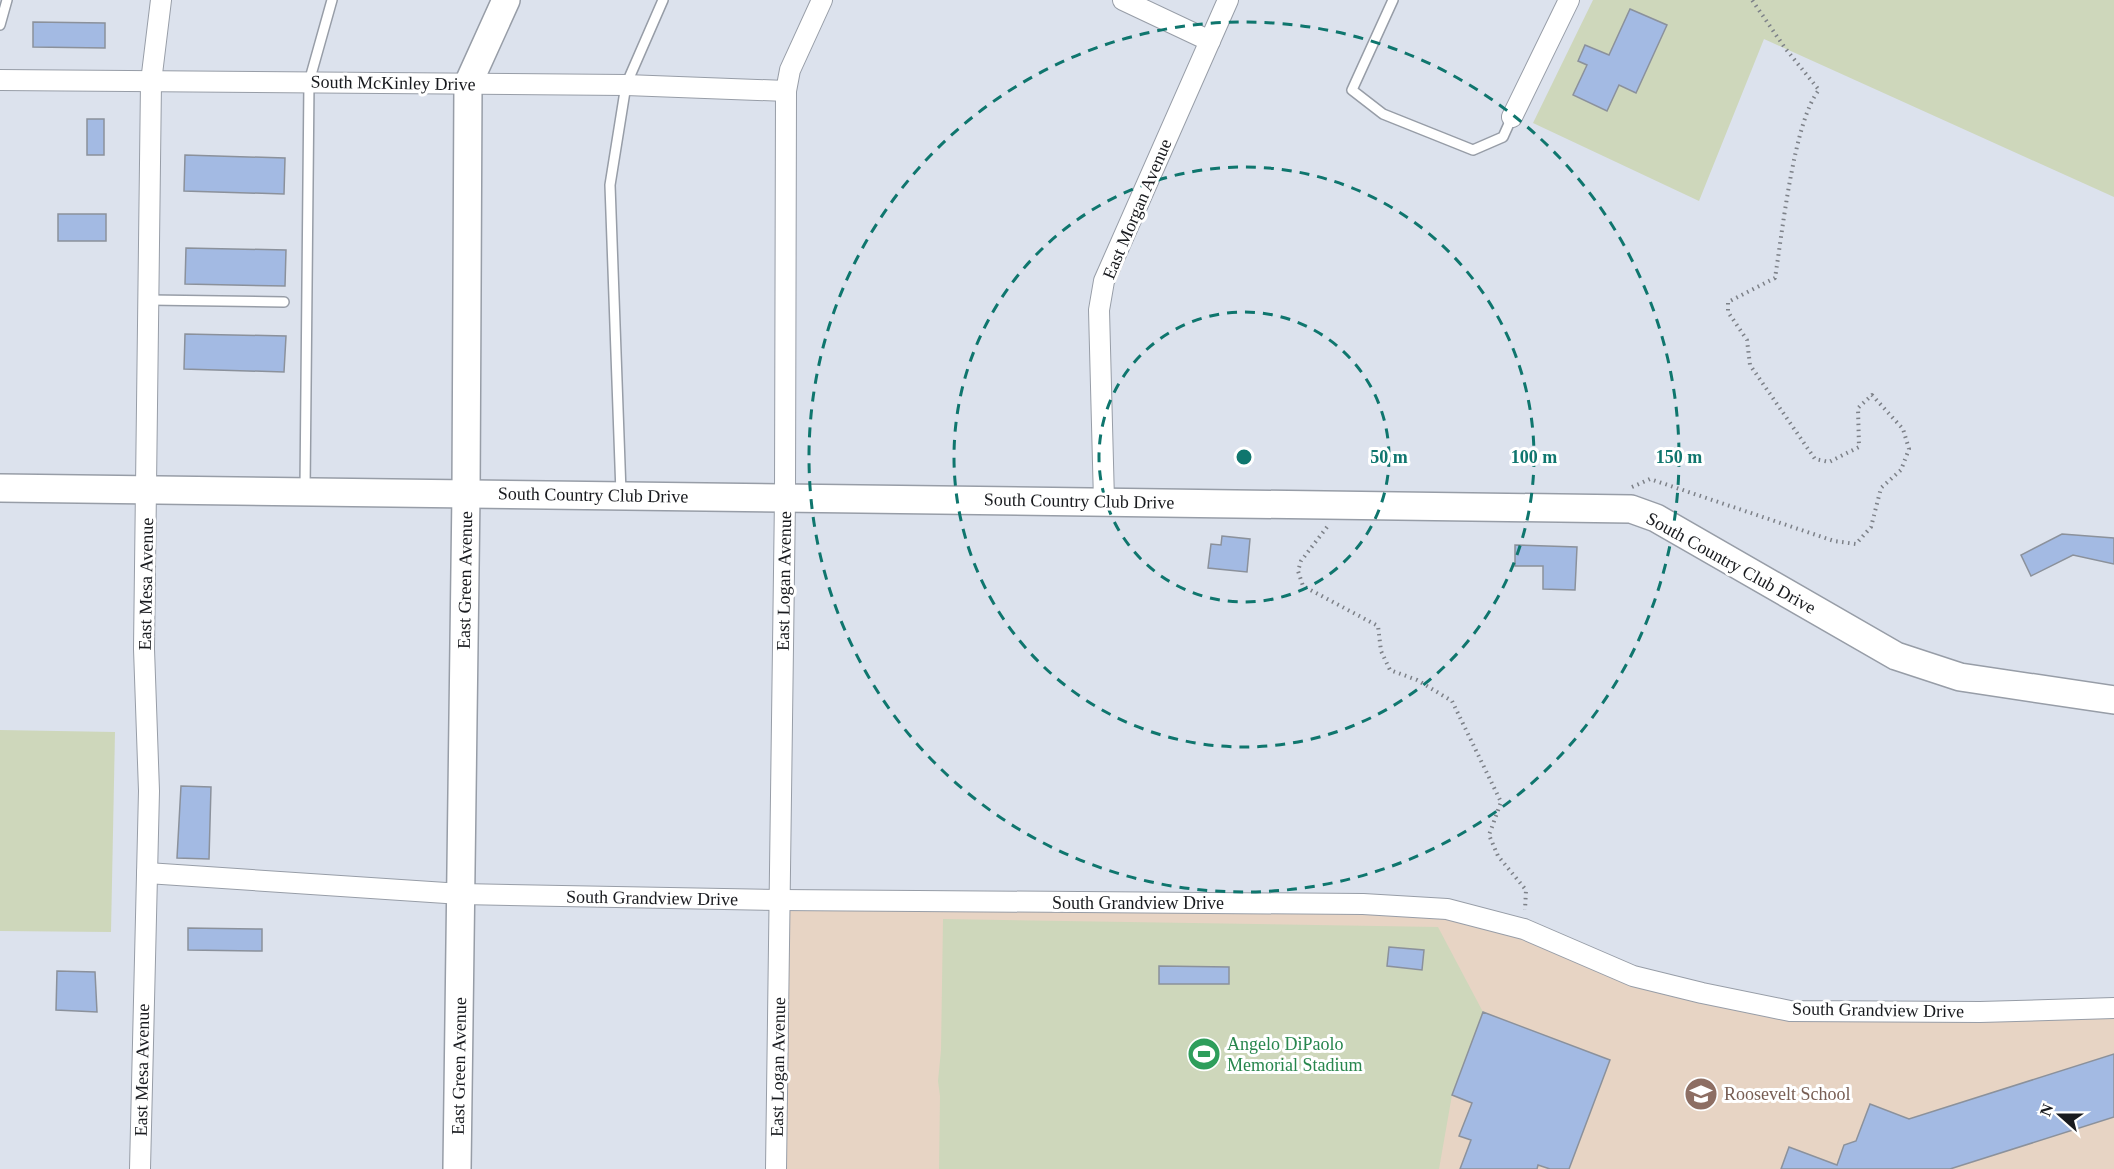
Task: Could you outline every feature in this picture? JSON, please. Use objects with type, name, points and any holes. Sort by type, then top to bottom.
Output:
[{"type":"main road","name":"East Green Avenue","points":[[457,1169],[466,493],[468,84],[506,0]]},
{"type":"main road","name":"South Country Club Drive","points":[[0,488],[1631,508],[1656,518],[1896,656],[1960,677],[2114,700]]},
{"type":"street","name":"East Mesa Avenue","points":[[140,1169],[149,791],[144,649],[148,489],[151,82],[161,0]]},
{"type":"street","name":"East Logan Avenue","points":[[776,1169],[785,497],[786,91],[790,69],[822,0]]},
{"type":"street","points":[[1123,0],[1210,41]]},
{"type":"street","name":"East Morgan Avenue","points":[[1104,501],[1099,310],[1104,281],[1228,0]]},
{"type":"street","points":[[1512,117],[1569,0]]},
{"type":"street","name":"South McKinley Drive","points":[[0,80],[626,85],[786,91]]},
{"type":"street","name":"South Grandview Drive","points":[[147,873],[461,894],[780,900],[1363,904],[1447,909],[1524,929],[1633,976],[1790,1011],[1980,1012],[2114,1008]]},
{"type":"lane","points":[[0,24],[7,0]]},
{"type":"lane","points":[[305,491],[309,82],[332,0]]},
{"type":"lane","points":[[621,495],[610,185],[626,85],[663,0]]},
{"type":"lane","points":[[1394,0],[1352,90],[1383,114],[1473,150],[1503,137],[1512,117]]},
{"type":"lane","points":[[149,300],[284,302]]},
{"type":"path","points":[[1629,488],[1650,479],[1834,541],[1856,544],[1871,527],[1881,488],[1901,470],[1909,449],[1903,429],[1872,395],[1858,408],[1859,447],[1829,462],[1815,459],[1750,366],[1747,340],[1728,312],[1728,302],[1775,278],[1792,176],[1810,101],[1819,90],[1785,48],[1752,0]]},
{"type":"path","points":[[1348,504],[1334,518],[1301,561],[1298,571],[1303,586],[1378,626],[1381,651],[1390,670],[1417,680],[1452,701],[1501,802],[1489,835],[1498,856],[1526,890],[1524,929]]},
{"type":"shaded area","points":[[780,900],[1443,907],[1633,976],[1790,1011],[2114,1008],[2114,1169],[776,1169]]},
{"type":"green space","points":[[1593,0],[2114,0],[2114,197],[1764,39],[1699,201],[1533,123]]},
{"type":"green space","points":[[0,730],[115,732],[111,932],[0,931]]},
{"type":"green space","name":"Angelo DiPaolo Memorial Stadium","points":[[943,919],[1438,927],[1483,1012],[1452,1095],[1439,1169],[939,1169],[940,1096],[938,1081],[941,1050]]},
{"type":"building","points":[[1630,9],[1667,25],[1636,93],[1619,85],[1607,111],[1573,95],[1587,65],[1578,61],[1585,45],[1609,55]]},
{"type":"building","points":[[33,22],[105,23],[105,48],[33,47]]},
{"type":"building","points":[[87,119],[104,119],[104,155],[87,155]]},
{"type":"building","points":[[185,155],[285,158],[284,194],[184,191]]},
{"type":"building","points":[[58,214],[106,214],[106,241],[58,241]]},
{"type":"building","points":[[186,248],[286,250],[285,286],[185,284]]},
{"type":"building","points":[[185,334],[286,336],[284,372],[184,369]]},
{"type":"building","points":[[2062,534],[2114,538],[2114,564],[2073,555],[2031,576],[2021,555]]},
{"type":"building","points":[[1222,536],[1250,539],[1247,572],[1208,568],[1211,544],[1221,545]]},
{"type":"building","points":[[1515,545],[1577,547],[1575,590],[1543,589],[1543,566],[1515,566]]},
{"type":"building","points":[[181,786],[211,787],[209,859],[177,858]]},
{"type":"building","points":[[188,928],[262,929],[262,951],[188,950]]},
{"type":"building","points":[[1389,947],[1424,950],[1422,970],[1387,966]]},
{"type":"building","points":[[1159,966],[1229,967],[1229,984],[1159,984]]},
{"type":"building","points":[[57,971],[95,972],[97,1012],[56,1010]]},
{"type":"building","points":[[1483,1012],[1610,1060],[1569,1169],[1550,1169],[1538,1165],[1537,1169],[1460,1169],[1471,1140],[1459,1136],[1472,1103],[1452,1095]]},
{"type":"building","points":[[2114,1054],[2114,1117],[1950,1169],[1781,1169],[1789,1147],[1837,1165],[1844,1145],[1856,1141],[1870,1104],[1909,1119]]},
{"type":"place","name":"Angelo DiPaolo Memorial Stadium","points":[[1204,1054]]},
{"type":"place","name":"Roosevelt School","points":[[1701,1094]]}]
